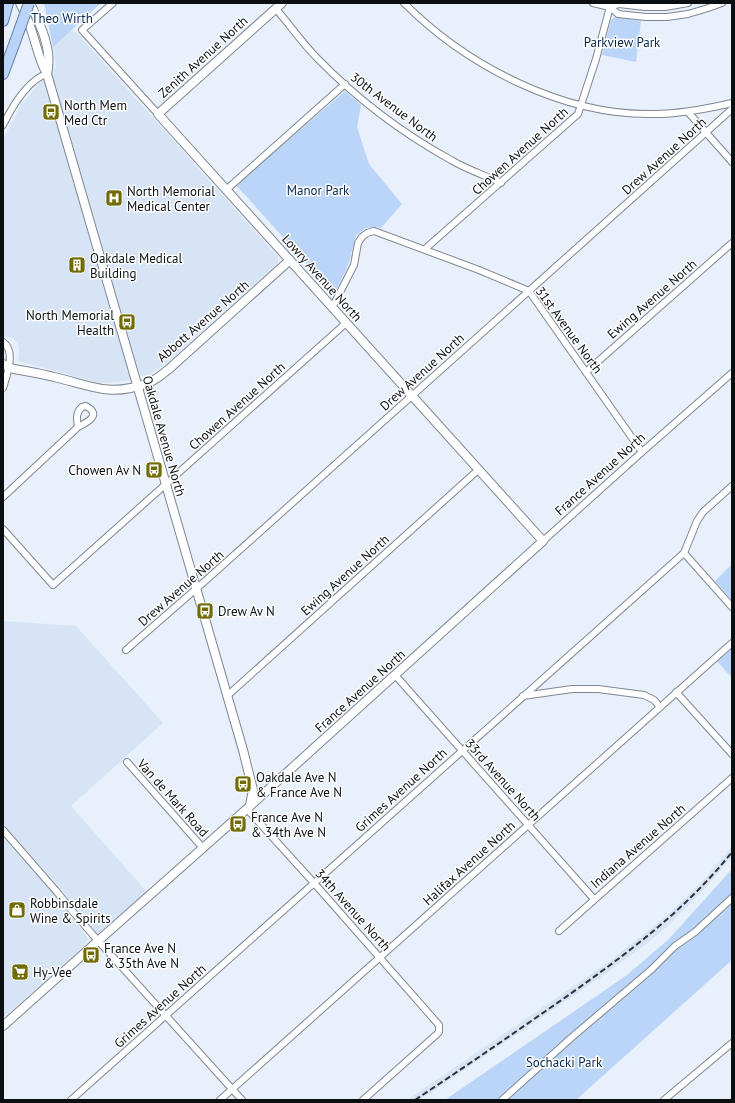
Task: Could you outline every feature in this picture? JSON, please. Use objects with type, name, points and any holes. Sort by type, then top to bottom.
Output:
[{"type":"main road","points":[[3,74],[29,3]]},
{"type":"main road","points":[[3,21],[7,6]]},
{"type":"street","name":"Oakdale Avenue North","points":[[20,3],[29,22],[41,63],[47,74],[106,274],[226,696],[243,750],[253,790],[252,800],[248,808]]},
{"type":"street","name":"Oakdale Avenue North","points":[[29,3],[45,38],[50,64],[47,74]]},
{"type":"street","name":"Lowry Avenue North","points":[[113,3],[82,30],[542,542]]},
{"type":"street","points":[[404,3],[436,31],[462,50],[490,67],[547,95],[581,105],[628,113],[652,114],[688,112],[732,103]]},
{"type":"street","points":[[593,3],[645,7],[658,7],[688,3]]},
{"type":"street","points":[[611,5],[618,14],[646,17],[667,17],[688,14],[722,3]]},
{"type":"street","name":"Chowen Avenue North","points":[[425,249],[578,114],[611,5]]},
{"type":"street","name":"30th Avenue North","points":[[279,6],[316,56],[370,106],[429,147],[452,160],[501,182]]},
{"type":"street","name":"Zenith Avenue North","points":[[158,114],[279,6]]},
{"type":"street","points":[[3,125],[16,103],[31,84],[40,76],[47,74]]},
{"type":"street","points":[[226,190],[345,84]]},
{"type":"street","name":"Drew Avenue North","points":[[126,650],[732,109]]},
{"type":"street","points":[[688,112],[732,162]]},
{"type":"street","name":"31st Avenue North","points":[[332,308],[354,265],[358,243],[367,232],[374,230],[529,291],[642,452]]},
{"type":"street","name":"Ewing Avenue North","points":[[586,372],[732,243]]},
{"type":"street","name":"Abbott Avenue North","points":[[5,367],[55,377],[94,388],[111,390],[147,384],[169,369],[290,260]]},
{"type":"street","name":"Chowen Avenue North","points":[[3,529],[53,585],[346,323]]},
{"type":"street","points":[[3,342],[9,349],[5,367],[3,388]]},
{"type":"street","name":"France Avenue North","points":[[3,1026],[248,808],[642,452],[732,373]]},
{"type":"street","points":[[3,497],[78,427]]},
{"type":"street","name":"Ewing Avenue North","points":[[226,696],[478,470]]},
{"type":"street","name":"Grimes Avenue North","points":[[71,1100],[684,553],[697,521],[703,512],[732,486]]},
{"type":"street","points":[[684,553],[732,607]]},
{"type":"street","name":"Halifax Avenue North","points":[[220,1100],[732,643]]},
{"type":"street","name":"33rd Avenue North","points":[[395,675],[594,899]]},
{"type":"street","points":[[523,696],[572,689],[598,688],[644,695],[654,700],[660,706]]},
{"type":"street","points":[[676,692],[732,754]]},
{"type":"street","name":"Van de Mark Road","points":[[127,762],[203,848]]},
{"type":"street","name":"Indiana Avenue North","points":[[559,931],[732,778]]},
{"type":"street","name":"34th Avenue North","points":[[248,808],[437,1021],[440,1028],[436,1036],[363,1100]]},
{"type":"street","points":[[3,830],[57,892],[74,914],[242,1100]]},
{"type":"street","points":[[502,1100],[571,1038],[652,969],[674,946],[695,932],[732,898]]},
{"type":"street","points":[[664,1100],[732,1043]]},
{"type":"shaded area","name":"North Memorial Medical Center","points":[[71,30],[76,32],[278,257],[278,264],[164,365],[150,374],[120,382],[100,383],[18,361],[18,344],[13,338],[3,336],[3,140],[21,105],[56,67],[53,47],[60,36]]},
{"type":"shaded area","points":[[3,621],[76,626],[163,723],[71,806],[147,892],[99,933],[96,933],[61,889],[3,824]]},
{"type":"shaded area","points":[[3,837],[54,894],[86,935],[88,940],[82,948],[3,1018]]},
{"type":"shaded area","points":[[732,846],[732,857],[708,885],[671,923],[645,945],[595,981],[420,1100],[407,1100],[606,964],[663,919],[702,882]]},
{"type":"green space","name":"Theo Wirth","points":[[44,3],[101,3],[53,47]]},
{"type":"green space","name":"Parkview Park","points":[[615,17],[641,21],[636,62],[602,55],[611,20]]},
{"type":"green space","name":"Manor Park","points":[[345,91],[361,105],[357,127],[369,164],[402,204],[381,228],[366,228],[356,235],[348,266],[334,294],[236,185]]},
{"type":"green space","points":[[732,564],[732,600],[715,581]]},
{"type":"green space","points":[[732,649],[732,678],[717,661]]},
{"type":"green space","name":"Sochacki Park","points":[[732,869],[732,960],[576,1100],[445,1100],[627,975],[669,939]]},
{"type":"railway","points":[[415,1100],[563,999],[653,932],[694,894],[732,852]]},
{"type":"place","name":"North Mem Med Ctr","points":[[51,112]]},
{"type":"place","name":"North Memorial Medical Center","points":[[114,198]]},
{"type":"place","name":"Oakdale Medical Building","points":[[77,265]]},
{"type":"place","name":"North Memorial Health","points":[[127,322]]},
{"type":"place","name":"Chowen Av N","points":[[154,470]]},
{"type":"place","name":"Drew Av N","points":[[205,611]]},
{"type":"place","name":"Oakdale Ave N & France Ave N","points":[[243,784]]},
{"type":"place","name":"France Ave N & 34th Ave N","points":[[238,824]]},
{"type":"place","name":"Robbinsdale Wine & Spirits","points":[[17,910]]},
{"type":"place","name":"France Ave N & 35th Ave N","points":[[91,955]]},
{"type":"place","name":"Hy-Vee","points":[[20,972]]}]
